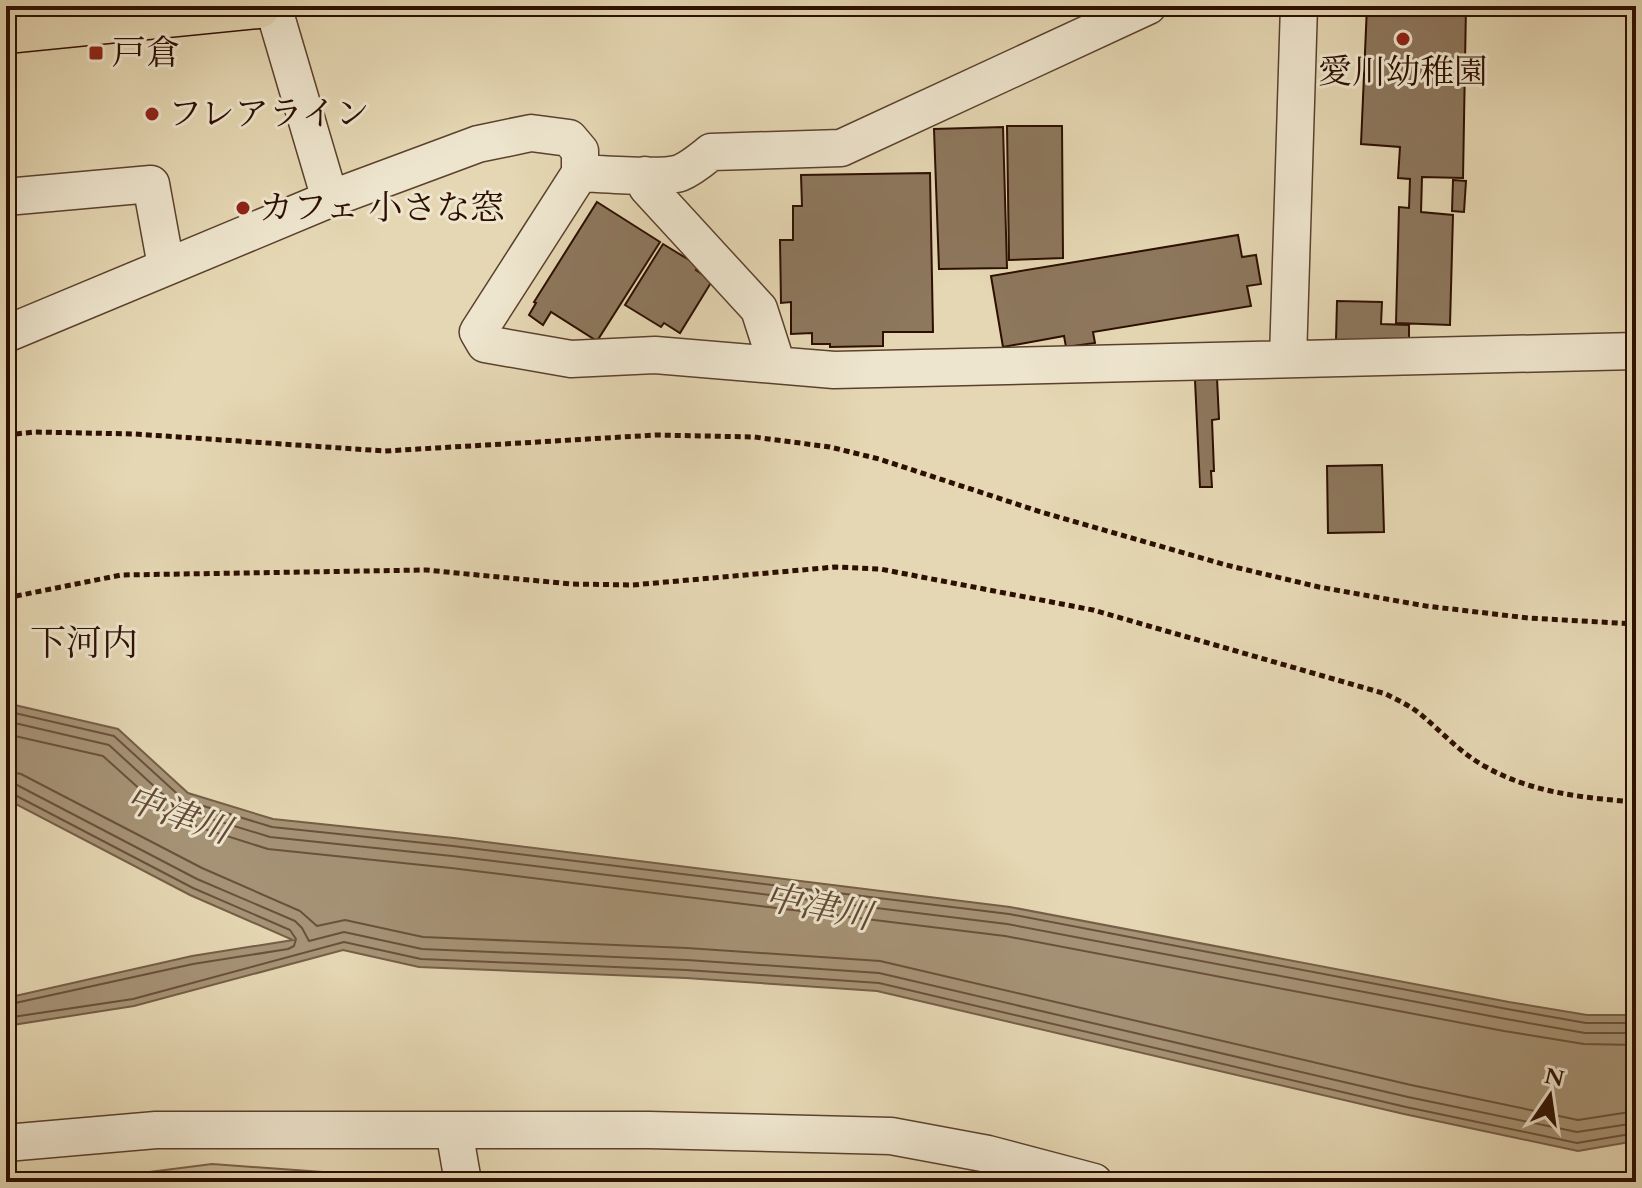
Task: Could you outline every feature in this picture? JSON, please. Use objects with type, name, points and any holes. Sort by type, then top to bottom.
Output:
[{"type":"main road","points":[[18,22],[258,6]]},
{"type":"street","points":[[273,6],[330,199]]},
{"type":"street","points":[[580,173],[677,174],[695,166],[711,152],[841,148],[1148,6]]},
{"type":"street","points":[[1288,359],[1299,6]]},
{"type":"street","points":[[6,334],[330,199],[478,144],[531,133],[569,138],[580,151],[580,173],[478,332],[485,344],[571,359],[655,355],[834,370],[1636,351]]},
{"type":"street","points":[[645,175],[647,187],[759,309],[777,365]]},
{"type":"street","points":[[6,197],[151,184],[166,266]]},
{"type":"street","points":[[6,1143],[156,1130],[649,1130],[891,1136],[988,1154],[1094,1182]]},
{"type":"street","points":[[454,1130],[463,1182]]},
{"type":"path","points":[[6,435],[35,432],[135,434],[385,451],[656,435],[754,437],[830,447],[879,459],[1041,512],[1226,565],[1319,587],[1426,606],[1528,618],[1636,624]]},
{"type":"path","points":[[6,598],[121,575],[426,570],[571,584],[633,585],[835,567],[880,569],[1093,610],[1386,694],[1416,710],[1456,747],[1487,768],[1539,789],[1584,798],[1636,802]]},
{"type":"shaded area","points":[[212,1164],[364,1175],[384,1182],[71,1182]]},
{"type":"water","name":"中津川","points":[[6,703],[118,729],[188,793],[273,819],[454,838],[1010,907],[1509,1002],[1587,1015],[1636,1015],[1636,1141],[1578,1151],[1404,1114],[877,991],[686,978],[419,967],[343,950],[134,1006],[6,1026],[6,998],[192,956],[293,940],[190,895],[6,799]]},
{"type":"building","points":[[1367,6],[1466,6],[1463,178],[1422,177],[1421,212],[1453,215],[1450,325],[1396,323],[1399,207],[1409,208],[1410,179],[1398,178],[1400,147],[1361,144]]},
{"type":"building","points":[[1007,126],[1062,126],[1063,258],[1009,260]]},
{"type":"building","points":[[1003,127],[1007,268],[939,269],[934,129]]},
{"type":"building","points":[[930,173],[933,332],[883,332],[883,346],[830,347],[830,344],[812,344],[812,333],[791,334],[791,302],[781,303],[780,240],[793,240],[793,206],[802,206],[801,175]]},
{"type":"building","points":[[1453,180],[1466,181],[1464,212],[1452,211]]},
{"type":"building","points":[[597,202],[660,242],[597,341],[551,312],[543,325],[529,315],[534,302]]},
{"type":"building","points":[[1238,235],[1242,257],[1256,255],[1261,284],[1247,286],[1251,306],[1093,332],[1095,343],[1066,347],[1064,336],[1003,347],[991,276]]},
{"type":"building","points":[[663,244],[699,266],[696,270],[712,281],[680,333],[664,323],[661,327],[625,305]]},
{"type":"building","points":[[1337,301],[1382,302],[1381,324],[1409,325],[1409,341],[1336,340]]},
{"type":"building","points":[[1217,378],[1219,419],[1212,420],[1212,487],[1200,487],[1195,380]]},
{"type":"building","points":[[1382,465],[1384,532],[1328,533],[1327,466]]},
{"type":"place","name":"愛川幼稚園","points":[[1403,39]]},
{"type":"place","name":"戸倉","points":[[96,53]]},
{"type":"place","name":"フレアライン","points":[[152,114]]},
{"type":"place","name":"カフェ 小さな窓","points":[[243,208]]},
{"type":"district","name":"下河内","points":[[84,643]]}]
